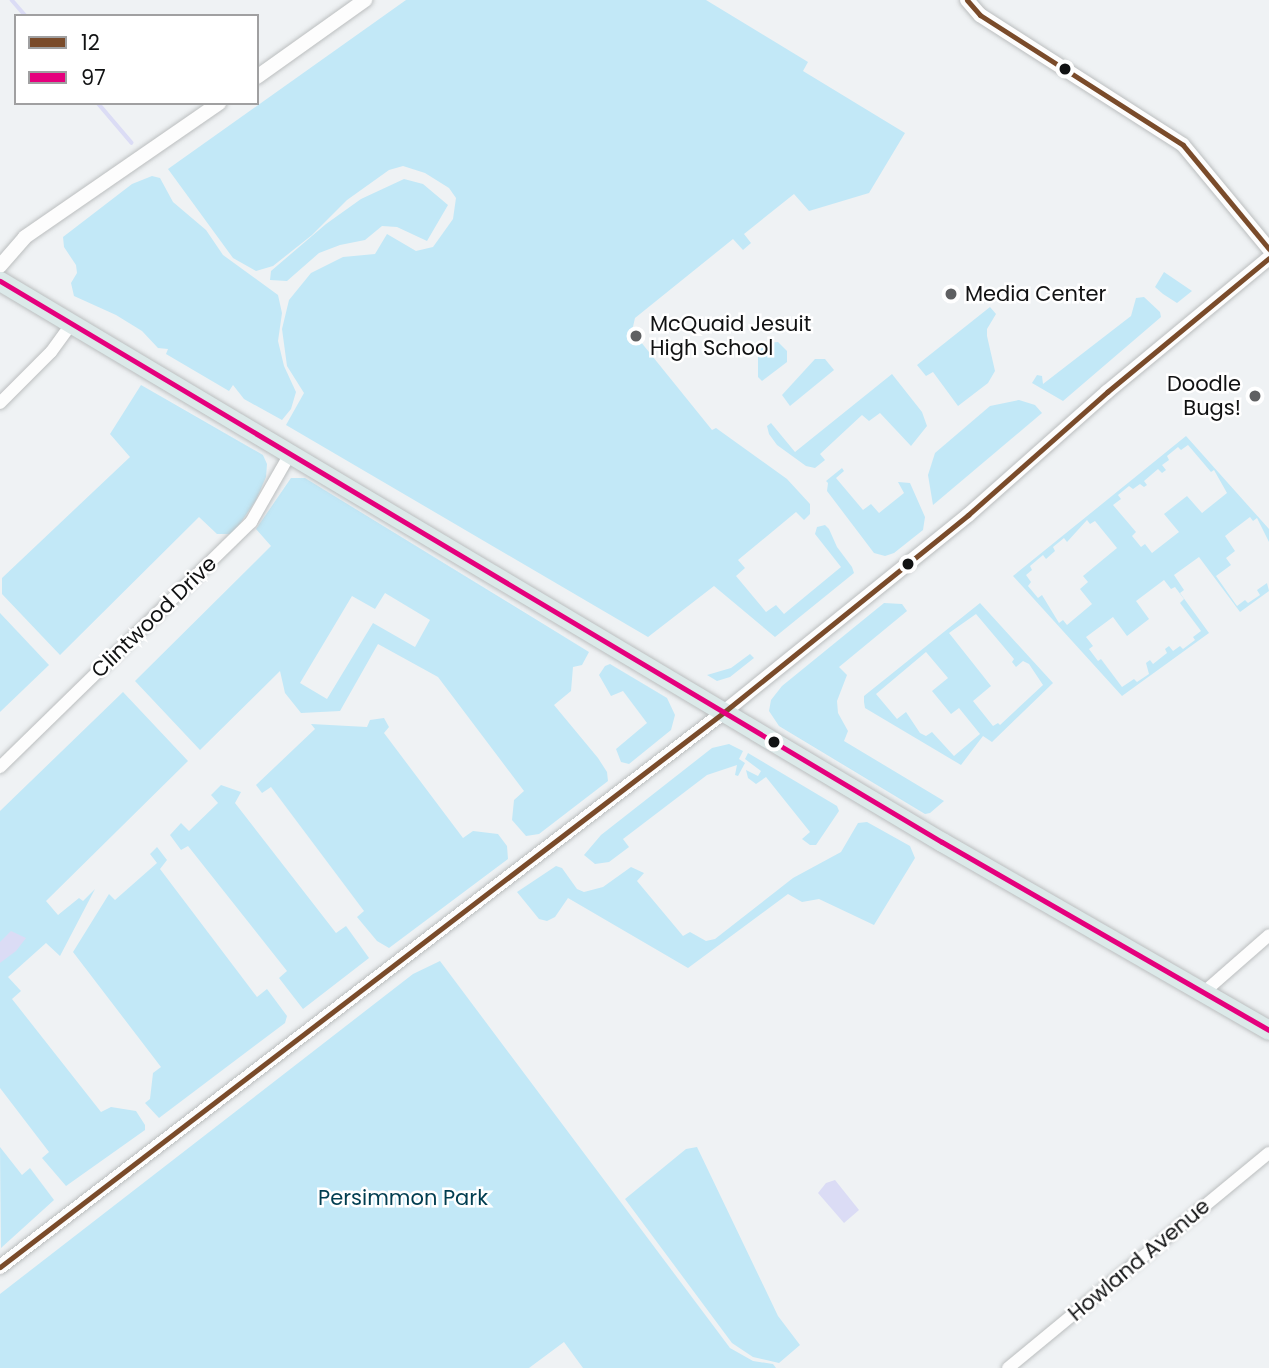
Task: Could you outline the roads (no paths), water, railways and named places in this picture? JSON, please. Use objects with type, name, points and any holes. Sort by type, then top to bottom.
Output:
[{"type":"main road","points":[[0,281],[724,712],[1269,1030]]},
{"type":"street","points":[[259,76],[365,0]]},
{"type":"street","points":[[967,0],[980,15],[1183,145],[1269,249]]},
{"type":"street","points":[[0,265],[25,237],[216,105]]},
{"type":"street","points":[[0,1267],[724,712],[968,515],[1107,392],[1269,258]]},
{"type":"street","points":[[0,403],[51,352],[71,324]]},
{"type":"street","name":"Clintwood Drive","points":[[0,767],[246,528],[290,454]]},
{"type":"street","points":[[1204,992],[1269,935]]},
{"type":"street","name":"Howland Avenue","points":[[1008,1368],[1269,1153]]},
{"type":"waterway","points":[[12,0],[24,14]]},
{"type":"waterway","points":[[100,105],[132,143]]},
{"type":"place","name":"Media Center","points":[[951,294]]},
{"type":"place","name":"McQuaid Jesuit High School","points":[[636,336]]},
{"type":"place","name":"Doodle Bugs!","points":[[1255,396]]},
{"type":"park label","name":"Persimmon Park","points":[[403,1198]]}]
